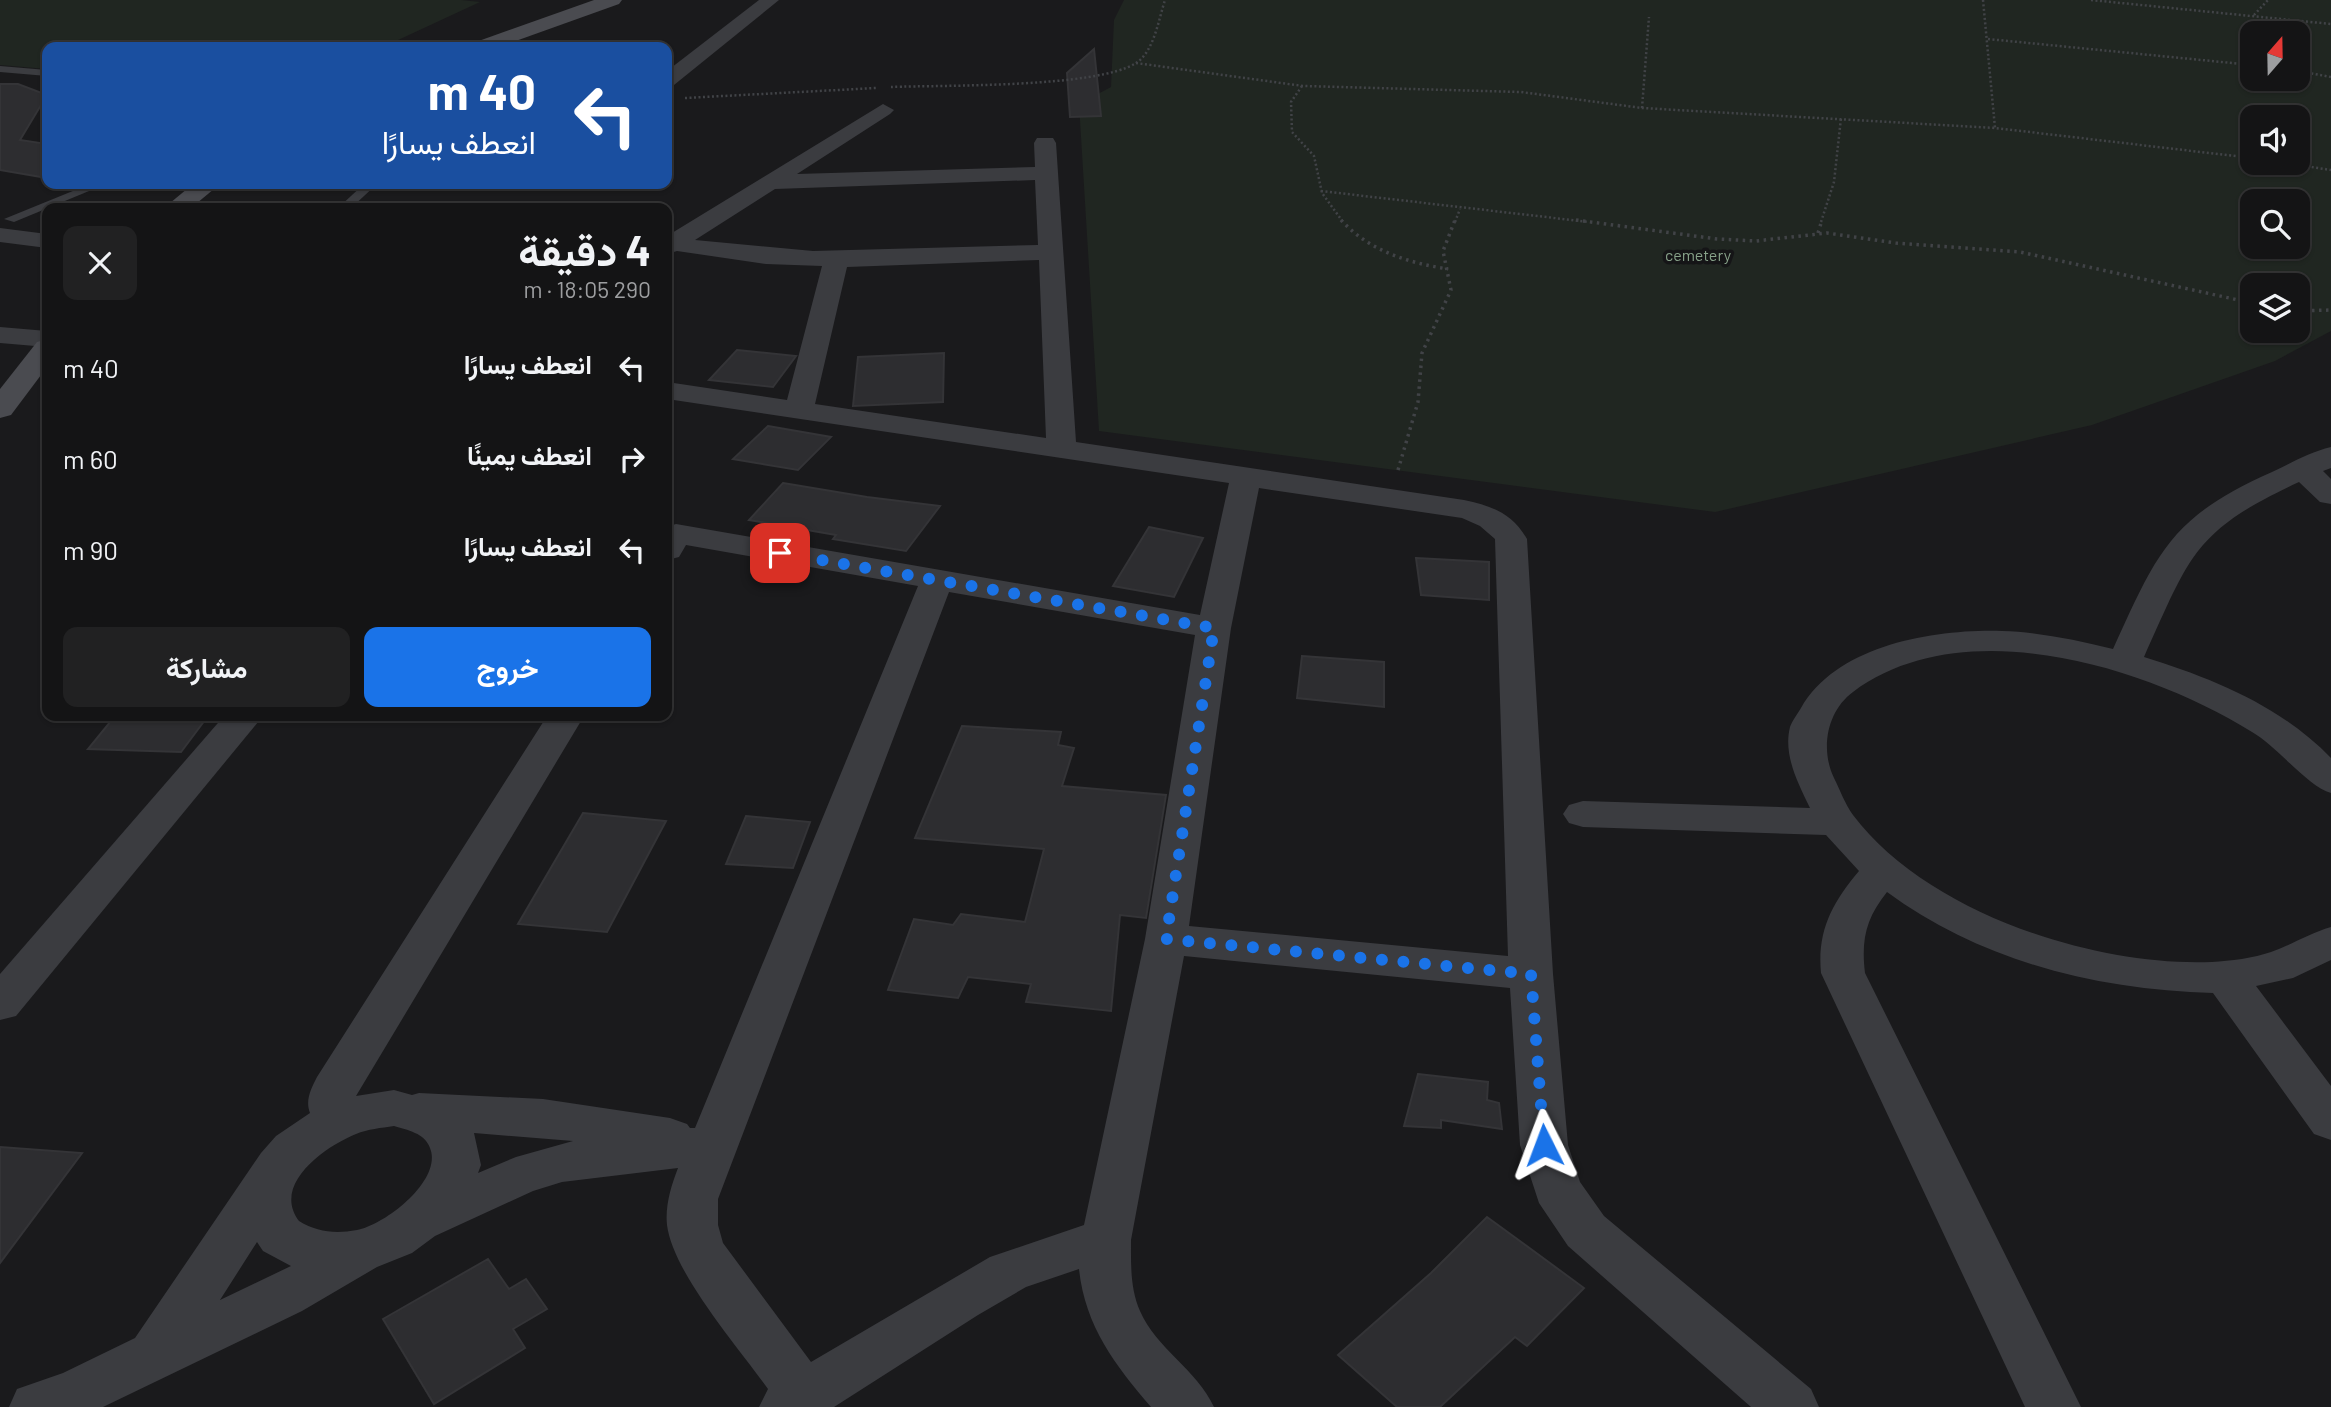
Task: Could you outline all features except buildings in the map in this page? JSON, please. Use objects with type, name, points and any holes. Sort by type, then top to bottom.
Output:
[{"type":"street","points":[[471,42],[584,0]]},
{"type":"street","points":[[494,42],[612,0]]},
{"type":"street","points":[[672,77],[770,0]]},
{"type":"street","points":[[672,243],[883,110]]},
{"type":"street","points":[[1045,144],[1061,449]]},
{"type":"street","points":[[809,158],[821,172],[853,177]]},
{"type":"street","points":[[770,182],[853,177],[1047,173]]},
{"type":"street","points":[[183,203],[201,189]]},
{"type":"street","points":[[3,223],[42,239]]},
{"type":"street","points":[[672,245],[759,258],[1052,252]]},
{"type":"street","points":[[799,410],[836,257]]},
{"type":"street","points":[[0,335],[42,339]]},
{"type":"street","points":[[0,409],[42,354]]},
{"type":"street","points":[[672,392],[1464,509],[1496,521],[1511,539],[1531,974],[1544,1145],[1557,1189],[1570,1210],[1606,1251],[1791,1407]]},
{"type":"street","points":[[2124,662],[2168,570],[2185,542],[2215,515],[2317,463],[2331,495]]},
{"type":"street","points":[[1186,1407],[1121,1331],[1108,1303],[1103,1274],[1106,1240],[1166,939],[1214,628],[1246,477]]},
{"type":"street","points":[[672,539],[937,580],[1214,628]]},
{"type":"street","points":[[937,580],[712,1145],[690,1212],[692,1234],[702,1255],[796,1402],[959,1299],[1008,1272],[1055,1254],[1106,1240]]},
{"type":"street","points":[[2330,778],[2272,729],[2238,708],[2176,679],[2124,662],[2068,649],[1991,641],[1913,648],[1880,658],[1852,672],[1831,690],[1816,711],[1808,736],[1809,763],[1818,792],[1836,822],[1883,870],[1921,897],[1965,922],[2015,943],[2067,960],[2121,971],[2174,977],[2224,976],[2275,968],[2316,953],[2331,942]]},
{"type":"street","points":[[0,1004],[240,721]]},
{"type":"street","points":[[337,1121],[331,1106],[334,1090],[562,721]]},
{"type":"street","points":[[1583,814],[1836,822]]},
{"type":"street","points":[[1883,870],[1847,916],[1841,935],[1843,973],[2053,1407]]},
{"type":"street","points":[[1166,939],[1531,974]]},
{"type":"street","points":[[2224,976],[2331,1121]]},
{"type":"street","points":[[154,1356],[290,1153],[312,1135],[337,1121],[365,1111],[394,1108],[578,1121],[712,1145]]},
{"type":"street","points":[[419,1111],[439,1121],[452,1137],[458,1156],[454,1178],[442,1200],[421,1221]]},
{"type":"street","points":[[37,1407],[103,1382],[278,1299],[364,1250],[394,1238],[421,1221],[516,1177],[562,1162],[712,1145]]},
{"type":"street","points":[[274,1174],[266,1198],[268,1221],[280,1239],[303,1251],[322,1254],[364,1250]]},
{"type":"lane","points":[[0,69],[42,73]]},
{"type":"lane","points":[[53,203],[88,189]]},
{"type":"lane","points":[[350,203],[365,189]]},
{"type":"lane","points":[[3,223],[42,207]]},
{"type":"lane","points":[[3,223],[42,220]]},
{"type":"path","points":[[1136,63],[1147,51],[1165,0]]},
{"type":"path","points":[[1983,0],[1995,128]]},
{"type":"path","points":[[2091,0],[2331,24]]},
{"type":"path","points":[[2254,15],[2267,0]]},
{"type":"path","points":[[1642,108],[1649,17]]},
{"type":"path","points":[[1987,39],[2240,64]]},
{"type":"path","points":[[680,98],[1043,79],[1109,71],[1136,63],[1303,86],[1521,92],[1642,108],[1995,128],[2240,157]]},
{"type":"path","points":[[2310,73],[2331,77]]},
{"type":"path","points":[[1303,86],[1291,102],[1292,132],[1314,158],[1321,191],[1345,225],[1390,256],[1413,264],[1448,269]]},
{"type":"path","points":[[1818,233],[1834,182],[1841,118]]},
{"type":"path","points":[[2310,167],[2331,170]]},
{"type":"path","points":[[1321,191],[1538,215],[1717,239],[1764,241],[1818,233],[1907,244],[2020,252],[2240,300]]},
{"type":"path","points":[[1398,470],[1418,402],[1422,353],[1451,290],[1444,244],[1460,208]]},
{"type":"path","points":[[2310,311],[2331,310]]},
{"type":"green space","points":[[0,0],[480,2],[394,42],[42,42],[42,69],[0,65]]},
{"type":"green space","name":"cemetery","points":[[1124,0],[2331,0],[2331,331],[2310,342],[2310,273],[2240,273],[2240,343],[2309,343],[2275,361],[2092,425],[1715,512],[1099,431],[1079,104],[1111,87],[1114,20]]},
{"type":"route","points":[[780,553],[1214,628],[1166,939],[1531,974],[1544,1145]]}]
